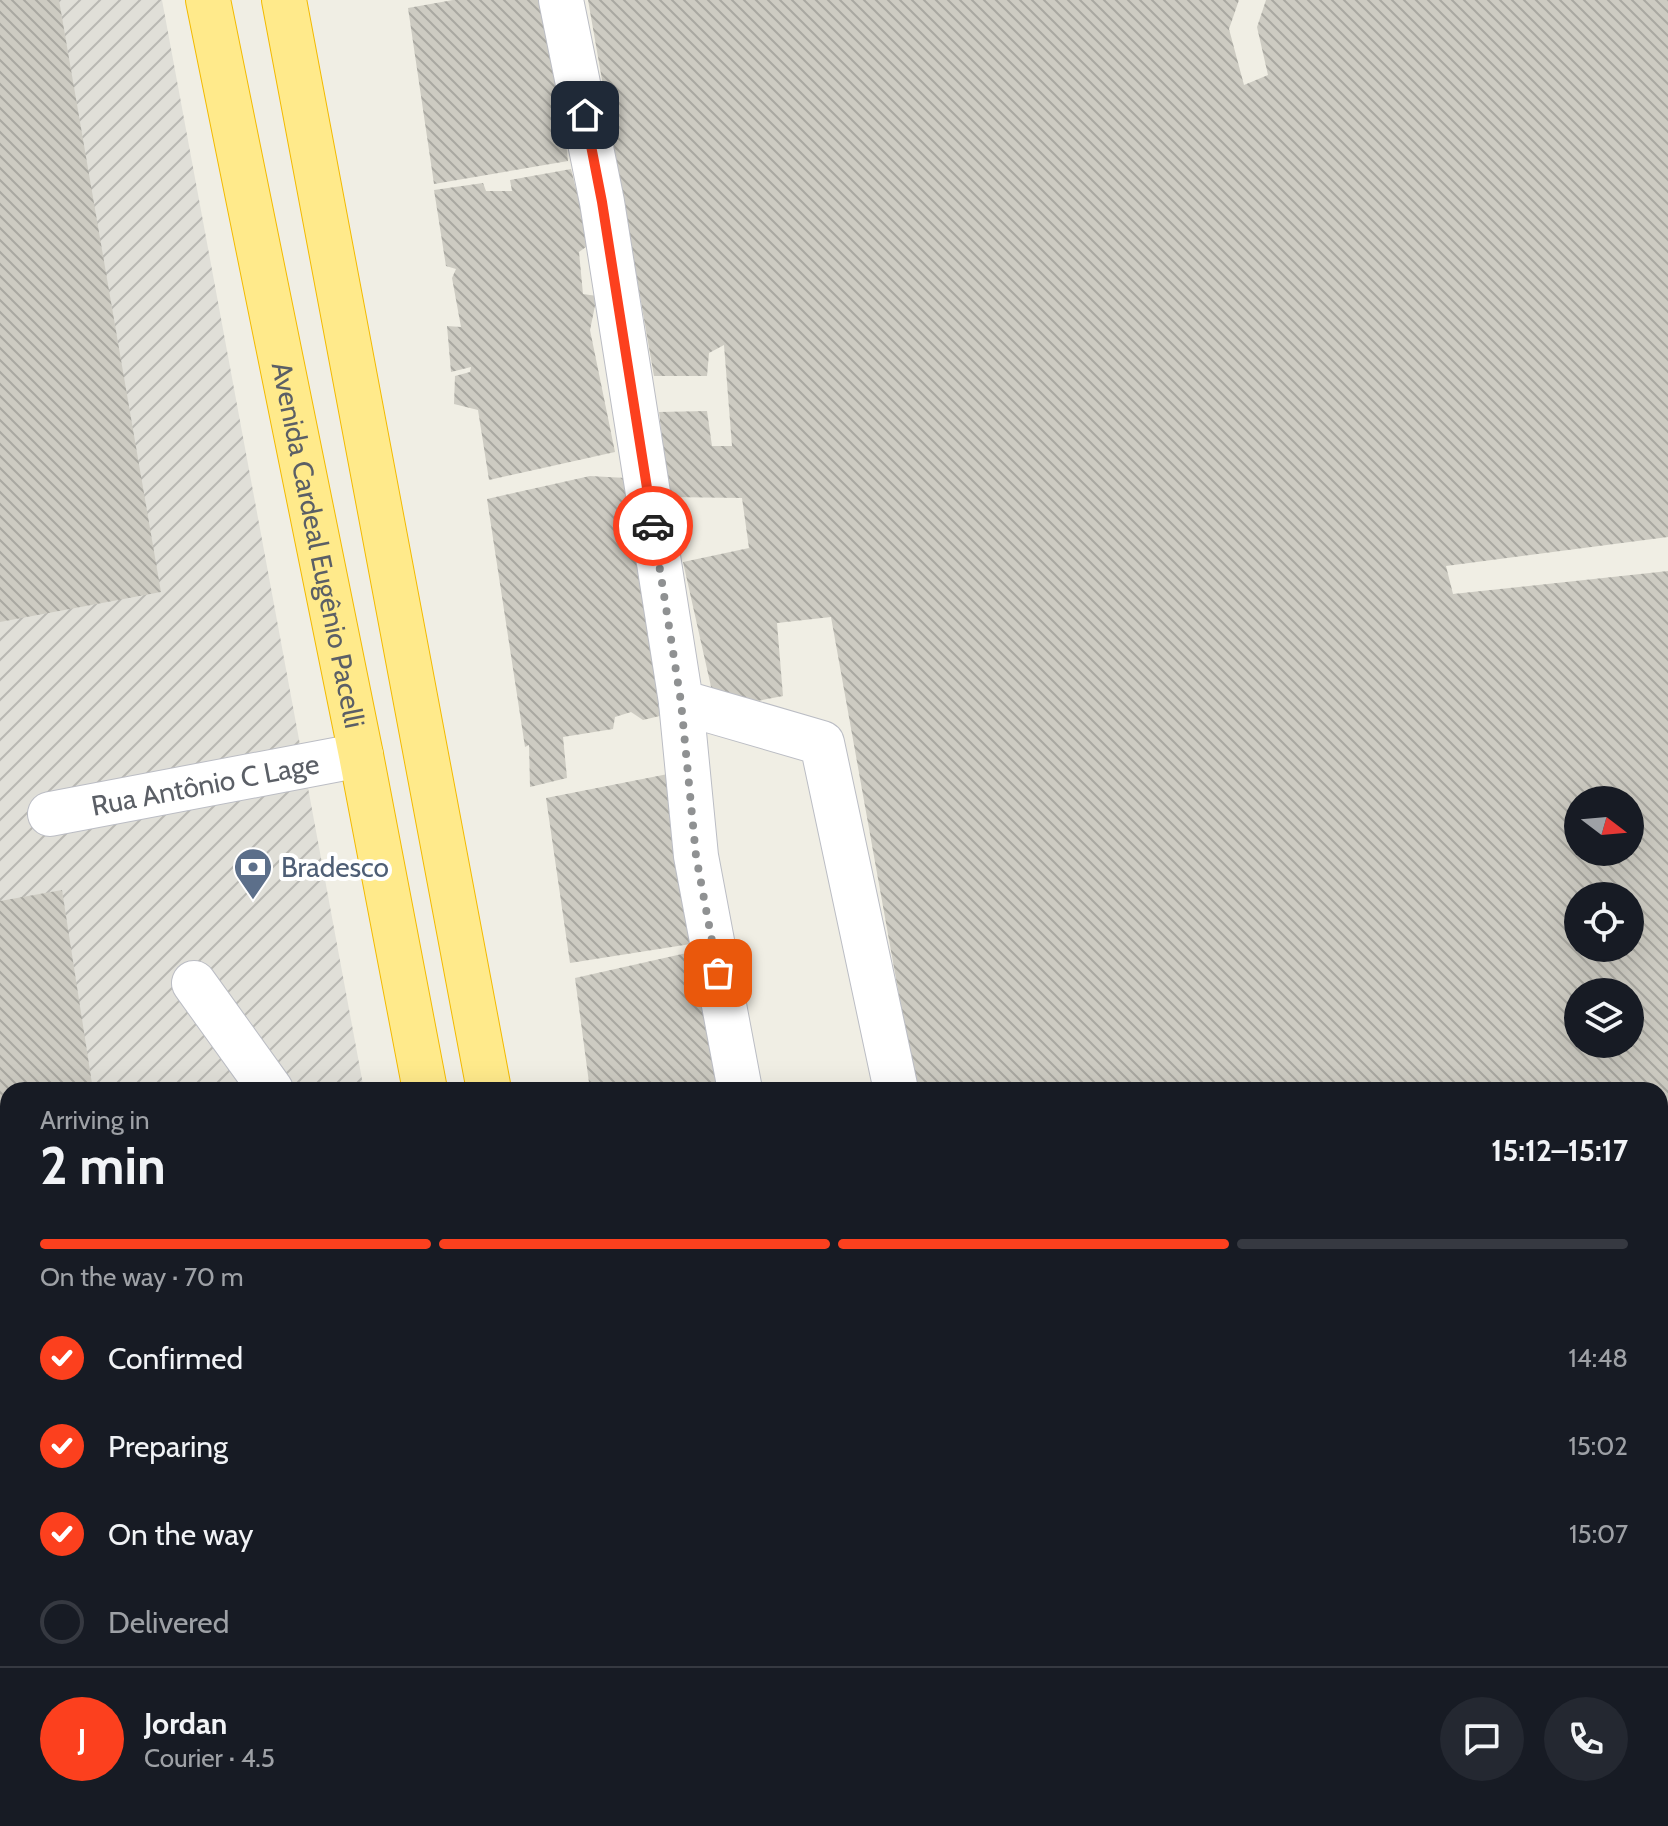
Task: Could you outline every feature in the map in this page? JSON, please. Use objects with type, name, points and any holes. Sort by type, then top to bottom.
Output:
[{"type":"highway","name":"Avenida Cardeal Eugênio Pacelli","points":[[208,0],[361,755],[423,1082]]},
{"type":"highway","points":[[284,0],[487,1082]]},
{"type":"street","points":[[561,0],[602,202],[681,702],[696,856],[738,1082]]},
{"type":"street","points":[[681,702],[822,743],[894,1082]]},
{"type":"street","name":"Rua Antônio C Lage","points":[[50,814],[361,755]]},
{"type":"street","points":[[194,983],[265,1082]]},
{"type":"shaded area","points":[[0,0],[162,0],[363,1082],[0,1082]]},
{"type":"building","points":[[0,0],[59,0],[161,592],[0,622]]},
{"type":"building","points":[[453,0],[550,0],[568,161],[434,184],[408,8]]},
{"type":"building","points":[[588,0],[1239,0],[1229,29],[1244,85],[1268,75],[1257,27],[1266,0],[1668,0],[1668,537],[1446,566],[1453,594],[1668,571],[1668,1082],[915,1082],[831,617],[777,623],[783,696],[716,709],[683,562],[749,548],[742,498],[669,497],[659,412],[707,411],[712,446],[732,446],[724,345],[709,353],[707,376],[654,376]]},
{"type":"building","points":[[571,169],[590,244],[579,252],[583,294],[597,296],[590,330],[615,452],[489,480],[478,410],[454,404],[455,376],[470,372],[471,367],[451,372],[447,326],[461,327],[452,278],[456,269],[446,266],[434,190],[483,183],[486,191],[512,191],[510,180]]},
{"type":"building","points":[[590,476],[626,478],[672,713],[643,720],[631,712],[615,717],[613,729],[563,737],[567,778],[530,787],[529,745],[525,747],[487,499]]},
{"type":"building","points":[[668,774],[697,943],[570,963],[546,798]]},
{"type":"building","points":[[62,890],[92,1082],[0,1082],[0,901]]},
{"type":"building","points":[[700,950],[725,1082],[589,1082],[575,978]]},
{"type":"way so far","points":[[653,526],[681,702],[696,856],[718,973]]},
{"type":"place","name":"Bradesco","points":[[253,901]]},
{"type":"route","points":[[585,115],[602,202],[653,526]]}]
